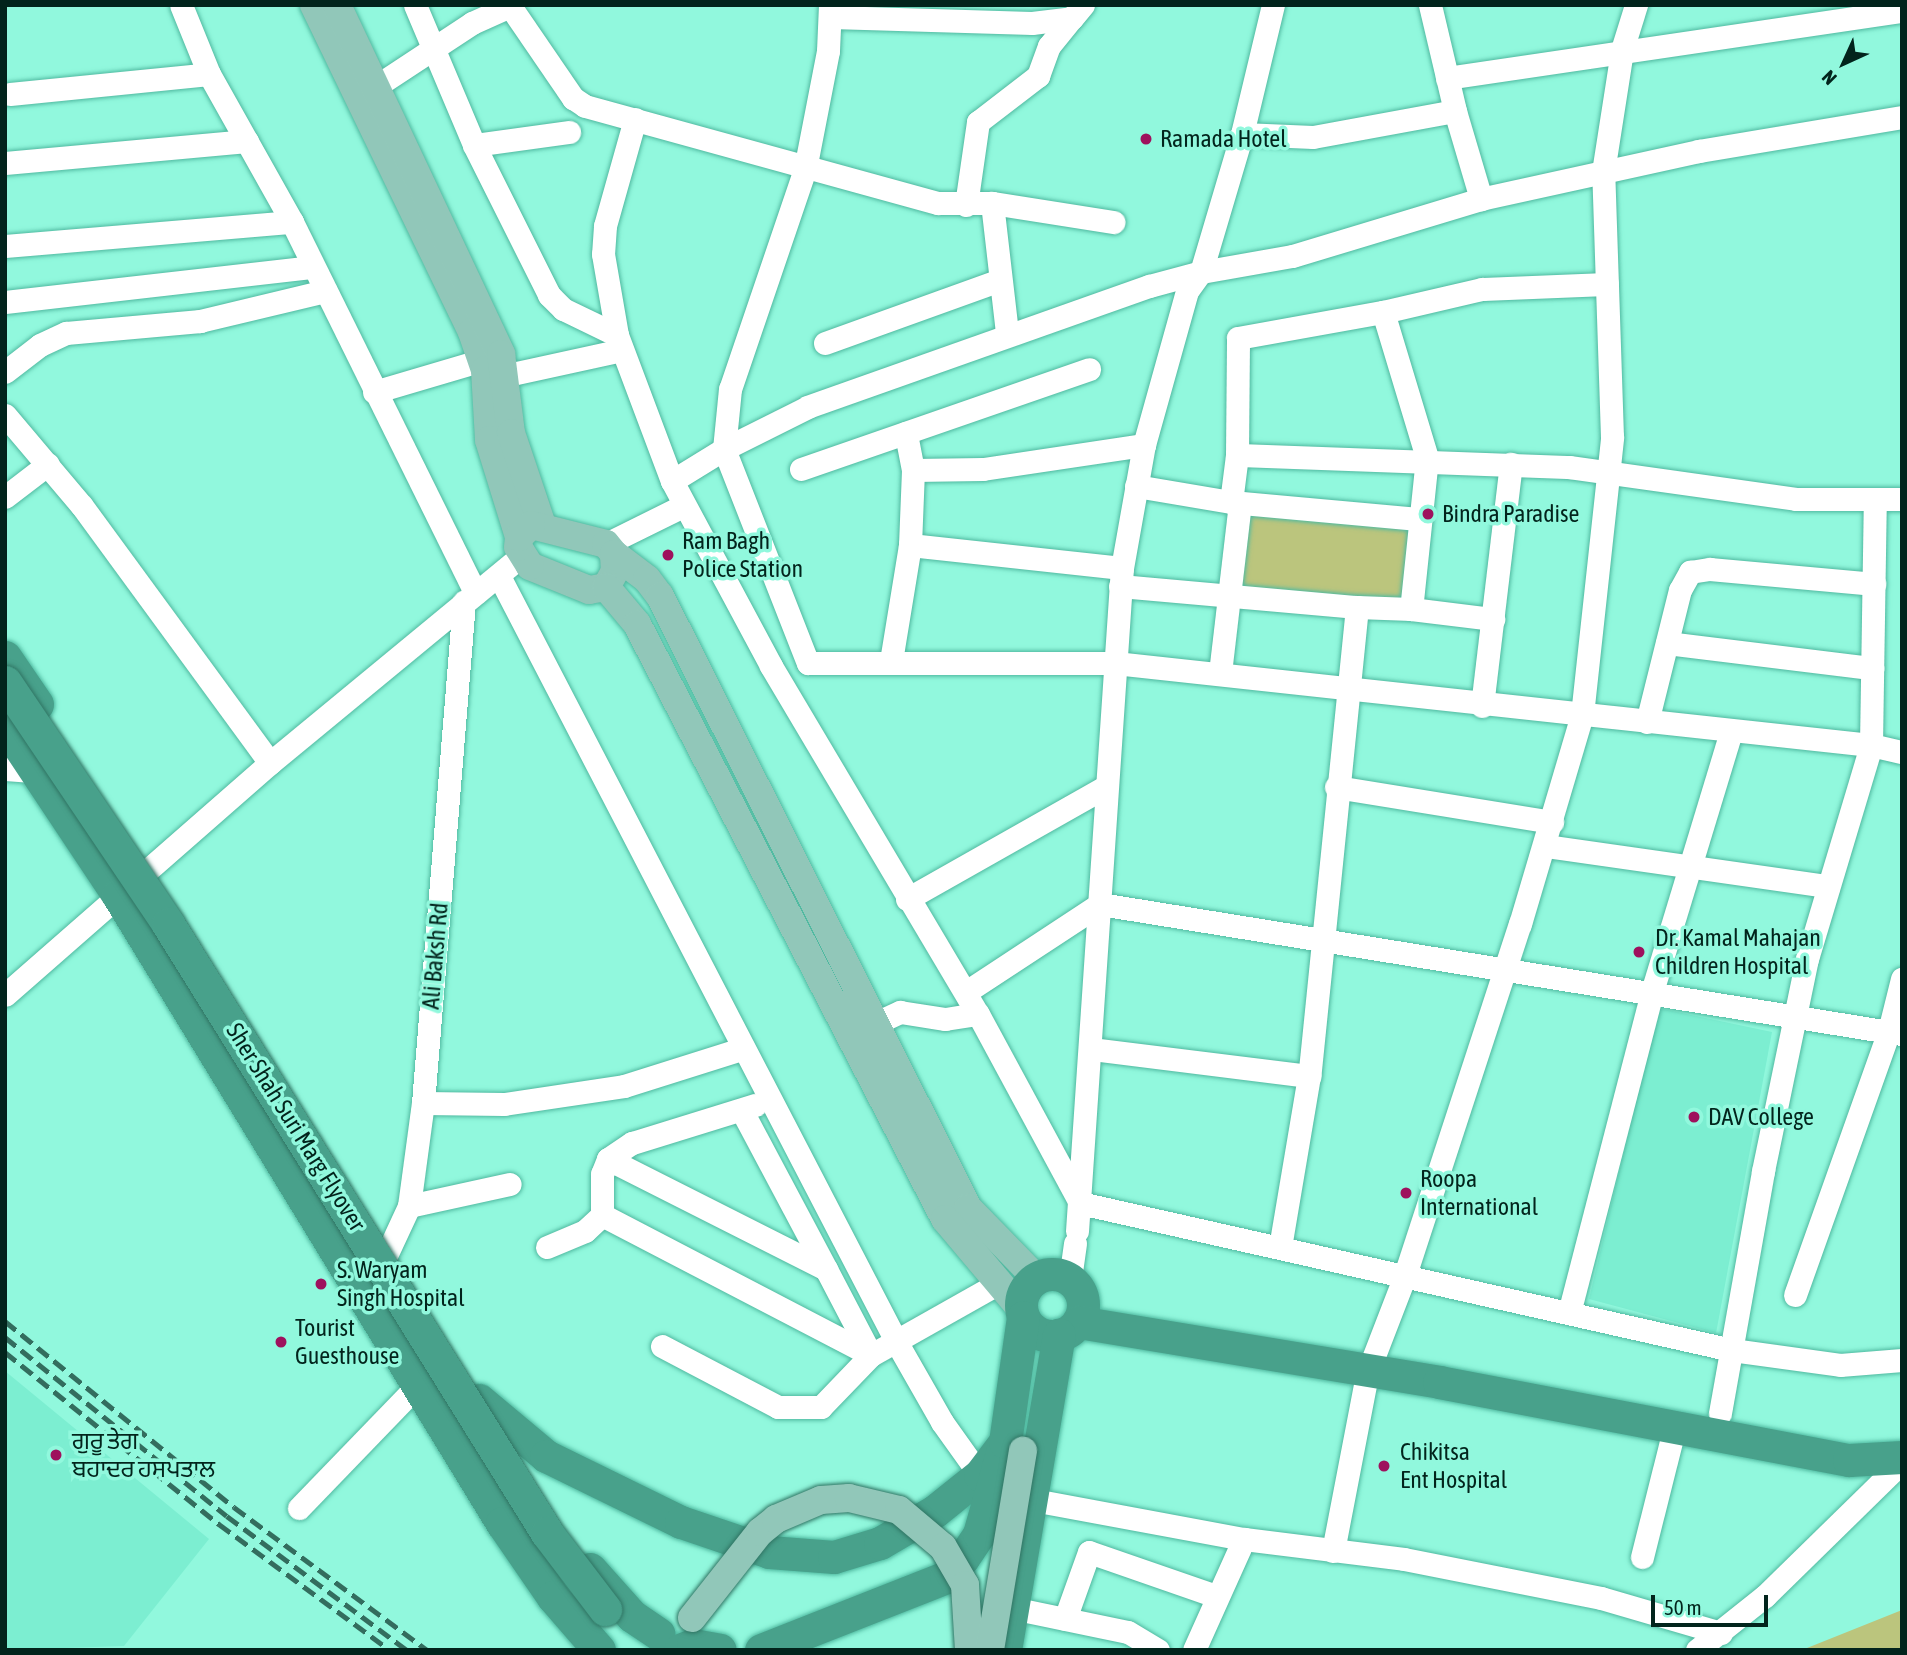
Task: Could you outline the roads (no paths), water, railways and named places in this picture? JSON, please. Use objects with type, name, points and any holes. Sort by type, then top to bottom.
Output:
[{"type":"highway","points":[[5,657],[148,868],[390,1252],[479,1400],[585,1564],[632,1616],[669,1642]]},
{"type":"highway","name":"Sher Shah Suri Marg Flyover","points":[[5,682],[168,925],[547,1533],[589,1608]]},
{"type":"highway","name":"Sher Shah Suri Marg Flyover","points":[[5,707],[156,933],[506,1505],[589,1608]]},
{"type":"highway","points":[[5,725],[20,770],[118,895],[416,1387],[537,1575],[599,1650]]},
{"type":"highway","points":[[1036,1278],[1022,1297],[1054,1314],[1720,1413],[1852,1440],[1902,1455]]},
{"type":"highway","points":[[479,1400],[546,1456],[681,1522],[769,1552],[834,1557],[880,1543],[986,1484],[1014,1447],[1054,1314]]},
{"type":"highway","points":[[1004,1634],[1031,1500],[1054,1314]]},
{"type":"highway","points":[[1370,1363],[1849,1460],[1902,1455]]},
{"type":"highway","points":[[761,1650],[946,1577],[979,1534],[986,1484]]},
{"type":"highway","points":[[814,1650],[947,1595],[968,1601],[1004,1634]]},
{"type":"highway","points":[[589,1608],[626,1627],[669,1642],[720,1650]]},
{"type":"highway","points":[[589,1608],[608,1650]]},
{"type":"main road","points":[[314,5],[374,124],[491,372]]},
{"type":"main road","points":[[337,5],[378,85],[478,298],[491,372],[489,440],[540,573],[589,590],[606,587]]},
{"type":"main road","points":[[527,539],[610,549],[647,579],[660,596],[968,1208],[1036,1278]]},
{"type":"main road","points":[[606,587],[615,571],[610,549]]},
{"type":"main road","points":[[606,587],[637,624],[945,1219],[999,1283],[1054,1314]]},
{"type":"main road","points":[[1004,1634],[1014,1447]]},
{"type":"main road","points":[[669,1642],[692,1618],[760,1532],[776,1520],[821,1500],[875,1501],[922,1526],[956,1565],[969,1609],[969,1650]]},
{"type":"street","points":[[181,5],[209,74],[292,222],[469,598]]},
{"type":"street","points":[[415,5],[474,145],[549,295],[563,309],[620,342]]},
{"type":"street","points":[[1054,1314],[1076,1237],[1080,1203],[1092,1049],[1105,787],[1121,577],[1136,486],[1144,444],[1187,291],[1201,272],[1242,134],[1273,5]]},
{"type":"street","points":[[1430,5],[1455,111],[1481,199]]},
{"type":"street","points":[[1334,1550],[1370,1363],[1404,1278],[1546,846],[1583,715],[1614,393],[1603,172],[1622,50],[1636,5]]},
{"type":"street","points":[[378,85],[472,23],[511,6],[576,102],[804,169],[938,203],[992,203],[1114,222]]},
{"type":"street","points":[[808,663],[724,449],[730,389],[804,169],[830,11],[1032,23],[1077,12]]},
{"type":"street","points":[[1447,78],[1622,50],[1902,11]]},
{"type":"street","points":[[967,205],[978,122],[1038,76],[1049,46],[1077,12]]},
{"type":"street","points":[[10,94],[209,74]]},
{"type":"street","points":[[1242,134],[1313,137],[1455,111]]},
{"type":"street","points":[[672,481],[724,449],[808,407],[1007,333],[1201,272],[1292,256],[1481,199],[1603,172],[1902,117]]},
{"type":"street","points":[[635,119],[603,240],[620,342],[672,481],[771,666],[907,899],[966,992],[1080,1203],[1732,1350],[1840,1365],[1902,1360]]},
{"type":"street","points":[[474,145],[569,132]]},
{"type":"street","points":[[5,163],[247,141]]},
{"type":"street","points":[[992,203],[1007,333]]},
{"type":"street","points":[[5,246],[292,222]]},
{"type":"street","points":[[5,302],[313,267]]},
{"type":"street","points":[[825,343],[1000,280]]},
{"type":"street","points":[[1220,673],[1230,594],[1236,503],[1236,341],[1482,289],[1607,284]]},
{"type":"street","points":[[5,372],[40,345],[66,333],[200,321],[325,291]]},
{"type":"street","points":[[1383,312],[1427,458],[1418,519],[1410,609]]},
{"type":"street","points":[[374,392],[491,372],[620,342]]},
{"type":"street","points":[[801,469],[1089,369]]},
{"type":"street","points":[[5,415],[48,464],[270,763]]},
{"type":"street","points":[[891,662],[910,545],[913,470],[906,433]]},
{"type":"street","points":[[913,470],[983,469],[1144,444]]},
{"type":"street","points":[[1237,455],[1427,458],[1608,470],[1796,499],[1875,502],[1902,499]]},
{"type":"street","points":[[5,497],[48,464]]},
{"type":"street","points":[[1482,706],[1511,464]]},
{"type":"street","points":[[1136,486],[1236,503],[1418,519]]},
{"type":"street","points":[[1720,1413],[1795,1018],[1828,886],[1871,745],[1875,502]]},
{"type":"street","points":[[610,549],[683,506]]},
{"type":"street","points":[[5,995],[270,763],[499,576],[527,539]]},
{"type":"street","points":[[910,545],[1230,594],[1357,607],[1410,609],[1493,619]]},
{"type":"street","points":[[1647,722],[1684,580],[1700,569],[1874,583]]},
{"type":"street","points":[[499,576],[741,1049],[897,1343],[986,1484],[1031,1500],[1244,1539],[1404,1559],[1601,1598],[1721,1633]]},
{"type":"street","name":"Ali Baksh Rd","points":[[363,1299],[390,1252],[409,1206],[423,1103],[469,598]]},
{"type":"street","points":[[1280,1248],[1310,1076],[1325,940],[1345,691],[1357,607]]},
{"type":"street","points":[[1667,643],[1872,668]]},
{"type":"street","points":[[771,666],[891,662],[1115,663],[1220,673],[1345,691],[1482,706],[1871,745],[1902,752]]},
{"type":"street","points":[[1569,1313],[1651,995],[1731,732]]},
{"type":"street","points":[[907,899],[1105,787]]},
{"type":"street","points":[[1336,787],[1552,822]]},
{"type":"street","points":[[1546,846],[1828,886]]},
{"type":"street","points":[[966,992],[1100,904],[1651,995],[1896,1032]]},
{"type":"street","points":[[1795,1295],[1896,1032],[1902,979]]},
{"type":"street","points":[[874,1024],[901,1012],[945,1019],[978,1014]]},
{"type":"street","points":[[423,1103],[504,1104],[578,1094],[624,1086],[741,1049]]},
{"type":"street","points":[[1092,1049],[1310,1076]]},
{"type":"street","points":[[547,1247],[585,1231],[602,1215],[602,1174],[608,1159],[632,1143],[742,1111],[768,1099]]},
{"type":"street","points":[[742,1111],[871,1356]]},
{"type":"street","points":[[608,1159],[826,1269]]},
{"type":"street","points":[[409,1206],[510,1184]]},
{"type":"street","points":[[602,1215],[871,1356]]},
{"type":"street","points":[[662,1346],[778,1407],[821,1407],[871,1356],[999,1283]]},
{"type":"street","points":[[299,1508],[416,1387]]},
{"type":"street","points":[[1642,1557],[1675,1426]]},
{"type":"street","points":[[1697,1650],[1774,1587],[1902,1462]]},
{"type":"street","points":[[1195,1650],[1216,1597],[1244,1539]]},
{"type":"street","points":[[1065,1619],[1089,1552],[1216,1597]]},
{"type":"street","points":[[1004,1634],[1065,1619],[1128,1632],[1158,1650]]},
{"type":"railway","points":[[5,1321],[234,1507],[427,1650]]},
{"type":"railway","points":[[5,1337],[227,1516],[407,1650]]},
{"type":"railway","points":[[5,1352],[219,1524],[387,1648]]},
{"type":"place","name":"Ramada Hotel","points":[[1146,139]]},
{"type":"place","name":"Bindra Paradise","points":[[1428,514]]},
{"type":"place","name":"Ram Bagh Police Station","points":[[668,555]]},
{"type":"place","name":"Dr. Kamal Mahajan Children Hospital","points":[[1639,952]]},
{"type":"place","name":"DAV College","points":[[1694,1117]]},
{"type":"place","name":"Roopa International","points":[[1406,1193]]},
{"type":"place","name":"S. Waryam Singh Hospital","points":[[321,1284]]},
{"type":"place","name":"Tourist Guesthouse","points":[[281,1342]]},
{"type":"place","name":"ਗੁਰੂ ਤੇਗ ਬਹਾਦਰ ਹਸਪਤਾਲ","points":[[56,1455]]},
{"type":"place","name":"Chikitsa Ent Hospital","points":[[1384,1466]]}]
